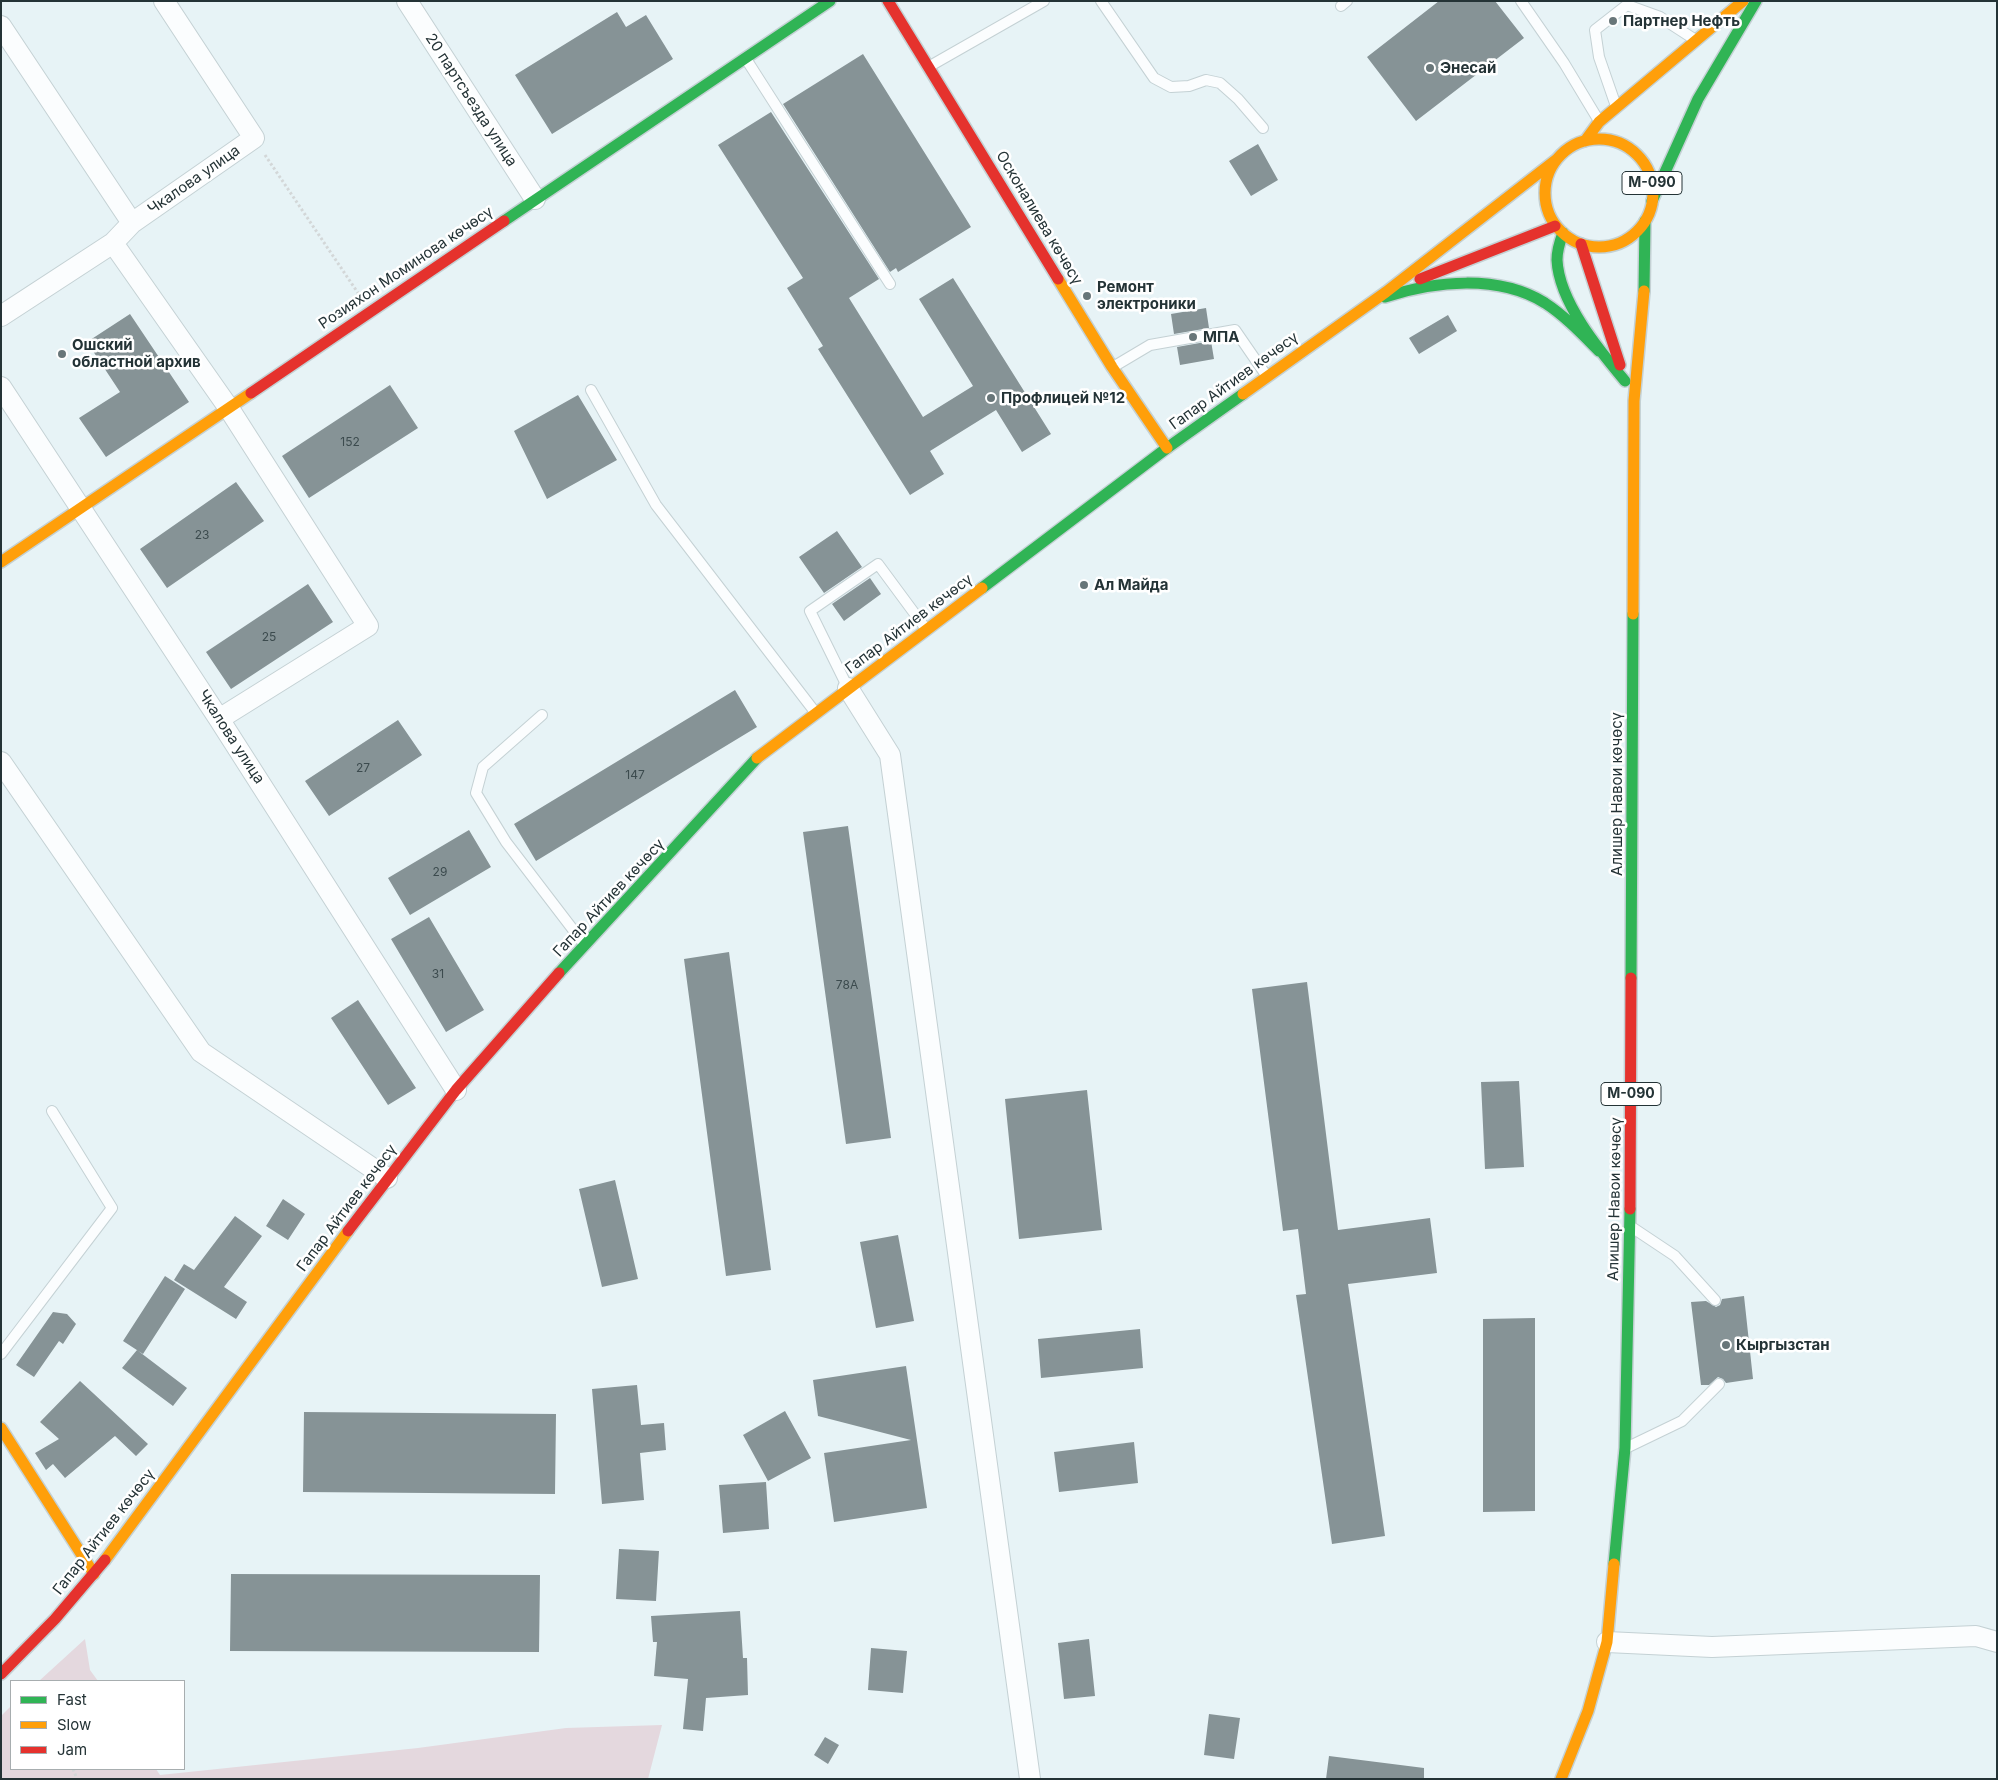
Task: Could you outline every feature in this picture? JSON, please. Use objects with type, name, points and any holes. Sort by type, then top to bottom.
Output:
[{"type":"main road","name":"Розияхон Моминова көчөсү","points":[[1,562],[82,509],[228,407],[830,1]]},
{"type":"main road","name":"Осконалиева көчөсү","points":[[888,1],[930,66],[1112,368],[1167,448]]},
{"type":"main road","name":"М-090","points":[[1585,141],[1599,122],[1743,1]]},
{"type":"main road","name":"М-090","points":[[1559,230],[1581,244],[1602,247],[1612,245],[1631,236],[1645,221],[1652,201],[1698,100],[1756,1]]},
{"type":"main road","name":"М-090","points":[[1557,158],[1574,145],[1585,141],[1609,140],[1620,143],[1639,157],[1651,178],[1652,201]]},
{"type":"main road","points":[[1557,158],[1547,177],[1544,197],[1548,212],[1559,230],[1557,259],[1562,283],[1599,350]]},
{"type":"main road","name":"Гапар Айтиев көчөсү","points":[[1,1674],[55,1619],[94,1574],[387,1178],[456,1090],[584,945],[756,759],[1167,448],[1266,375],[1386,292],[1557,158]]},
{"type":"main road","name":"Алишер Навои көчөсү","points":[[1565,1777],[1588,1711],[1607,1642],[1626,1448],[1630,1226],[1634,401],[1646,270],[1645,221]]},
{"type":"main road","name":"Гапар Айтиев көчөсү","points":[[1386,292],[1559,230]]},
{"type":"main road","name":"Алишер Навои көчөсү","points":[[1581,244],[1625,381],[1634,401]]},
{"type":"main road","points":[[1372,302],[1389,295],[1440,285],[1489,284],[1507,287],[1537,298],[1555,310],[1599,350],[1625,381]]},
{"type":"main road","points":[[1,1428],[94,1574]]},
{"type":"street","name":"Чкалова улица","points":[[1,316],[113,243],[132,223],[254,138],[164,1]]},
{"type":"street","name":"20 партсъезда улица","points":[[407,1],[535,199]]},
{"type":"street","points":[[1,26],[132,223]]},
{"type":"street","points":[[113,243],[228,407],[368,626],[219,719]]},
{"type":"street","name":"Чкалова улица","points":[[1,387],[219,719],[456,1090]]},
{"type":"street","points":[[848,688],[890,755],[1030,1779]]},
{"type":"street","points":[[1,762],[201,1052],[387,1178]]},
{"type":"street","points":[[1607,1642],[1712,1647],[1976,1636],[1997,1642]]},
{"type":"lane","points":[[930,66],[1044,1]]},
{"type":"lane","points":[[1101,1],[1154,78],[1171,87],[1189,86],[1206,80],[1220,83],[1238,99],[1263,128]]},
{"type":"lane","points":[[1521,1],[1564,63],[1599,122]]},
{"type":"lane","points":[[1617,108],[1598,57],[1595,30],[1627,5],[1660,17],[1697,41]]},
{"type":"lane","points":[[746,58],[890,284]]},
{"type":"lane","points":[[1112,368],[1150,345],[1234,330],[1266,375]]},
{"type":"lane","points":[[591,390],[656,505],[816,712]]},
{"type":"lane","points":[[848,688],[810,611],[878,564],[926,629]]},
{"type":"lane","points":[[542,715],[482,767],[476,793],[506,842],[584,945]]},
{"type":"lane","points":[[1,1354],[112,1208],[52,1111]]},
{"type":"lane","points":[[1630,1226],[1675,1256],[1715,1300]]},
{"type":"lane","points":[[1626,1448],[1682,1421],[1719,1384]]},
{"type":"path","points":[[254,138],[370,311]]},
{"type":"shaded area","points":[[85,1639],[90,1670],[97,1680],[40,1680]]},
{"type":"shaded area","points":[[10,1707],[10,1770],[157,1770],[160,1775],[418,1748],[566,1728],[662,1725],[648,1779],[1,1779],[1,1716]]},
{"type":"building","name":"Энесай","points":[[1439,1],[1495,1],[1524,38],[1416,121],[1367,57]]},
{"type":"building","points":[[617,12],[626,27],[646,15],[673,59],[552,134],[515,75]]},
{"type":"building","points":[[863,54],[971,227],[898,272],[896,268],[890,272],[783,104]]},
{"type":"building","points":[[771,112],[879,279],[849,298],[923,417],[973,386],[919,299],[953,278],[1051,434],[1022,452],[996,410],[930,451],[944,474],[910,495],[818,349],[823,346],[787,288],[803,278],[718,145]]},
{"type":"building","points":[[1258,144],[1278,180],[1251,196],[1229,161]]},
{"type":"building","points":[[1206,308],[1209,328],[1174,334],[1171,314]]},
{"type":"building","points":[[130,314],[189,402],[106,457],[79,418],[120,392],[87,342]]},
{"type":"building","points":[[1448,315],[1457,331],[1419,354],[1409,338]]},
{"type":"building","points":[[1211,341],[1214,359],[1180,365],[1177,347]]},
{"type":"building","points":[[390,385],[418,428],[309,498],[282,456]]},
{"type":"building","points":[[578,395],[617,460],[547,499],[514,431]]},
{"type":"building","points":[[236,482],[264,521],[167,588],[140,549]]},
{"type":"building","points":[[837,531],[862,567],[824,593],[799,557]]},
{"type":"building","points":[[870,578],[881,594],[844,621],[832,604]]},
{"type":"building","points":[[308,584],[333,622],[231,689],[206,652]]},
{"type":"building","points":[[735,690],[757,727],[536,861],[514,824]]},
{"type":"building","points":[[398,720],[422,755],[329,816],[305,781]]},
{"type":"building","points":[[848,826],[891,1138],[846,1144],[803,832]]},
{"type":"building","points":[[469,830],[491,867],[410,915],[388,878]]},
{"type":"building","points":[[429,917],[484,1010],[446,1032],[391,939]]},
{"type":"building","points":[[729,952],[771,1270],[726,1276],[684,959]]},
{"type":"building","points":[[1307,982],[1338,1230],[1430,1218],[1437,1273],[1348,1284],[1385,1536],[1332,1544],[1296,1295],[1306,1294],[1298,1229],[1283,1231],[1252,989]]},
{"type":"building","points":[[358,1000],[416,1088],[388,1105],[331,1018]]},
{"type":"building","points":[[1519,1081],[1524,1167],[1485,1169],[1481,1082]]},
{"type":"building","points":[[1087,1090],[1102,1230],[1019,1239],[1005,1099]]},
{"type":"building","points":[[615,1180],[638,1279],[602,1287],[579,1189]]},
{"type":"building","points":[[283,1199],[305,1214],[288,1240],[266,1226]]},
{"type":"building","points":[[235,1216],[262,1236],[224,1287],[247,1302],[236,1319],[174,1280],[184,1264],[194,1270]]},
{"type":"building","points":[[898,1235],[914,1321],[876,1328],[860,1242]]},
{"type":"building","points":[[165,1276],[185,1289],[143,1354],[123,1341]]},
{"type":"building","points":[[1744,1296],[1753,1379],[1726,1383],[1718,1377],[1709,1385],[1701,1385],[1691,1302],[1706,1301],[1716,1307],[1720,1305],[1722,1299]]},
{"type":"building","points":[[53,1312],[67,1314],[76,1324],[63,1344],[59,1341],[34,1377],[16,1365]]},
{"type":"building","points":[[1535,1318],[1535,1511],[1483,1512],[1483,1319]]},
{"type":"building","points":[[1140,1329],[1143,1368],[1041,1378],[1038,1339]]},
{"type":"building","points":[[137,1350],[187,1388],[173,1406],[122,1368]]},
{"type":"building","points":[[906,1366],[927,1508],[834,1522],[824,1453],[911,1440],[818,1416],[813,1380]]},
{"type":"building","points":[[80,1381],[148,1444],[136,1456],[115,1436],[65,1478],[53,1464],[46,1470],[35,1453],[59,1439],[40,1422]]},
{"type":"building","points":[[637,1385],[641,1425],[664,1423],[666,1450],[640,1453],[644,1500],[602,1504],[592,1389]]},
{"type":"building","points":[[785,1411],[811,1458],[768,1481],[743,1435]]},
{"type":"building","points":[[304,1412],[556,1414],[555,1494],[303,1492]]},
{"type":"building","points":[[1134,1442],[1138,1483],[1059,1492],[1054,1452]]},
{"type":"building","points":[[766,1482],[769,1529],[723,1533],[719,1485]]},
{"type":"building","points":[[619,1549],[659,1551],[656,1601],[616,1599]]},
{"type":"building","points":[[231,1574],[540,1575],[539,1652],[230,1651]]},
{"type":"building","points":[[740,1611],[743,1658],[747,1658],[748,1695],[706,1698],[703,1731],[683,1729],[688,1679],[654,1676],[657,1642],[653,1642],[651,1616]]},
{"type":"building","points":[[1089,1639],[1095,1696],[1064,1699],[1058,1643]]},
{"type":"building","points":[[871,1648],[907,1651],[903,1693],[868,1690]]},
{"type":"building","points":[[1209,1714],[1240,1718],[1234,1759],[1204,1755]]},
{"type":"building","points":[[825,1737],[839,1745],[828,1764],[814,1755]]},
{"type":"building","points":[[1329,1756],[1424,1768],[1424,1779],[1326,1779]]},
{"type":"traffic: fast","points":[[504,221],[830,1]]},
{"type":"traffic: fast","points":[[1652,201],[1698,99],[1756,1]]},
{"type":"traffic: fast","points":[[1644,291],[1645,221]]},
{"type":"traffic: fast","points":[[1563,233],[1557,260],[1559,276],[1565,292],[1582,325],[1625,381]]},
{"type":"traffic: fast","points":[[1385,297],[1404,291],[1445,284],[1487,284],[1507,288],[1527,294],[1545,303],[1566,319],[1599,351]]},
{"type":"traffic: fast","points":[[982,588],[1167,448],[1243,394]]},
{"type":"traffic: fast","points":[[1631,978],[1633,614]]},
{"type":"traffic: fast","points":[[559,973],[757,758]]},
{"type":"traffic: fast","points":[[1614,1564],[1625,1448],[1630,1209]]},
{"type":"traffic: slow","points":[[1585,141],[1599,122],[1743,1]]},
{"type":"traffic: slow","points":[[1599,139],[1620,143],[1637,155],[1649,172],[1653,193],[1649,214],[1637,231],[1620,243],[1599,247],[1578,243],[1561,231],[1549,214],[1545,193],[1549,172],[1561,155],[1578,143],[1599,139]]},
{"type":"traffic: slow","points":[[1243,394],[1386,292],[1557,159]]},
{"type":"traffic: slow","points":[[1058,279],[1112,367],[1167,448]]},
{"type":"traffic: slow","points":[[1633,614],[1634,401],[1644,291]]},
{"type":"traffic: slow","points":[[1,562],[251,393]]},
{"type":"traffic: slow","points":[[757,758],[982,588]]},
{"type":"traffic: slow","points":[[105,1560],[348,1231]]},
{"type":"traffic: slow","points":[[1,1428],[94,1574]]},
{"type":"traffic: slow","points":[[1561,1779],[1588,1711],[1607,1642],[1614,1564]]},
{"type":"traffic: jam","points":[[888,1],[1058,279]]},
{"type":"traffic: jam","points":[[251,393],[504,221]]},
{"type":"traffic: jam","points":[[1420,279],[1555,226]]},
{"type":"traffic: jam","points":[[1581,244],[1620,365]]},
{"type":"traffic: jam","points":[[348,1231],[456,1090],[559,973]]},
{"type":"traffic: jam","points":[[1630,1209],[1631,978]]},
{"type":"traffic: jam","points":[[1,1674],[55,1619],[105,1560]]},
{"type":"place","name":"Партнер Нефть","points":[[1613,21]]},
{"type":"place","name":"Энесай","points":[[1430,68]]},
{"type":"place","name":"Ремонт электроники","points":[[1087,296]]},
{"type":"place","name":"МПА","points":[[1193,337]]},
{"type":"place","name":"Ошский областной архив","points":[[62,354]]},
{"type":"place","name":"Профлицей №12","points":[[991,398]]},
{"type":"place","name":"Ал Майда","points":[[1084,585]]},
{"type":"place","name":"Кыргызстан","points":[[1726,1345]]}]
